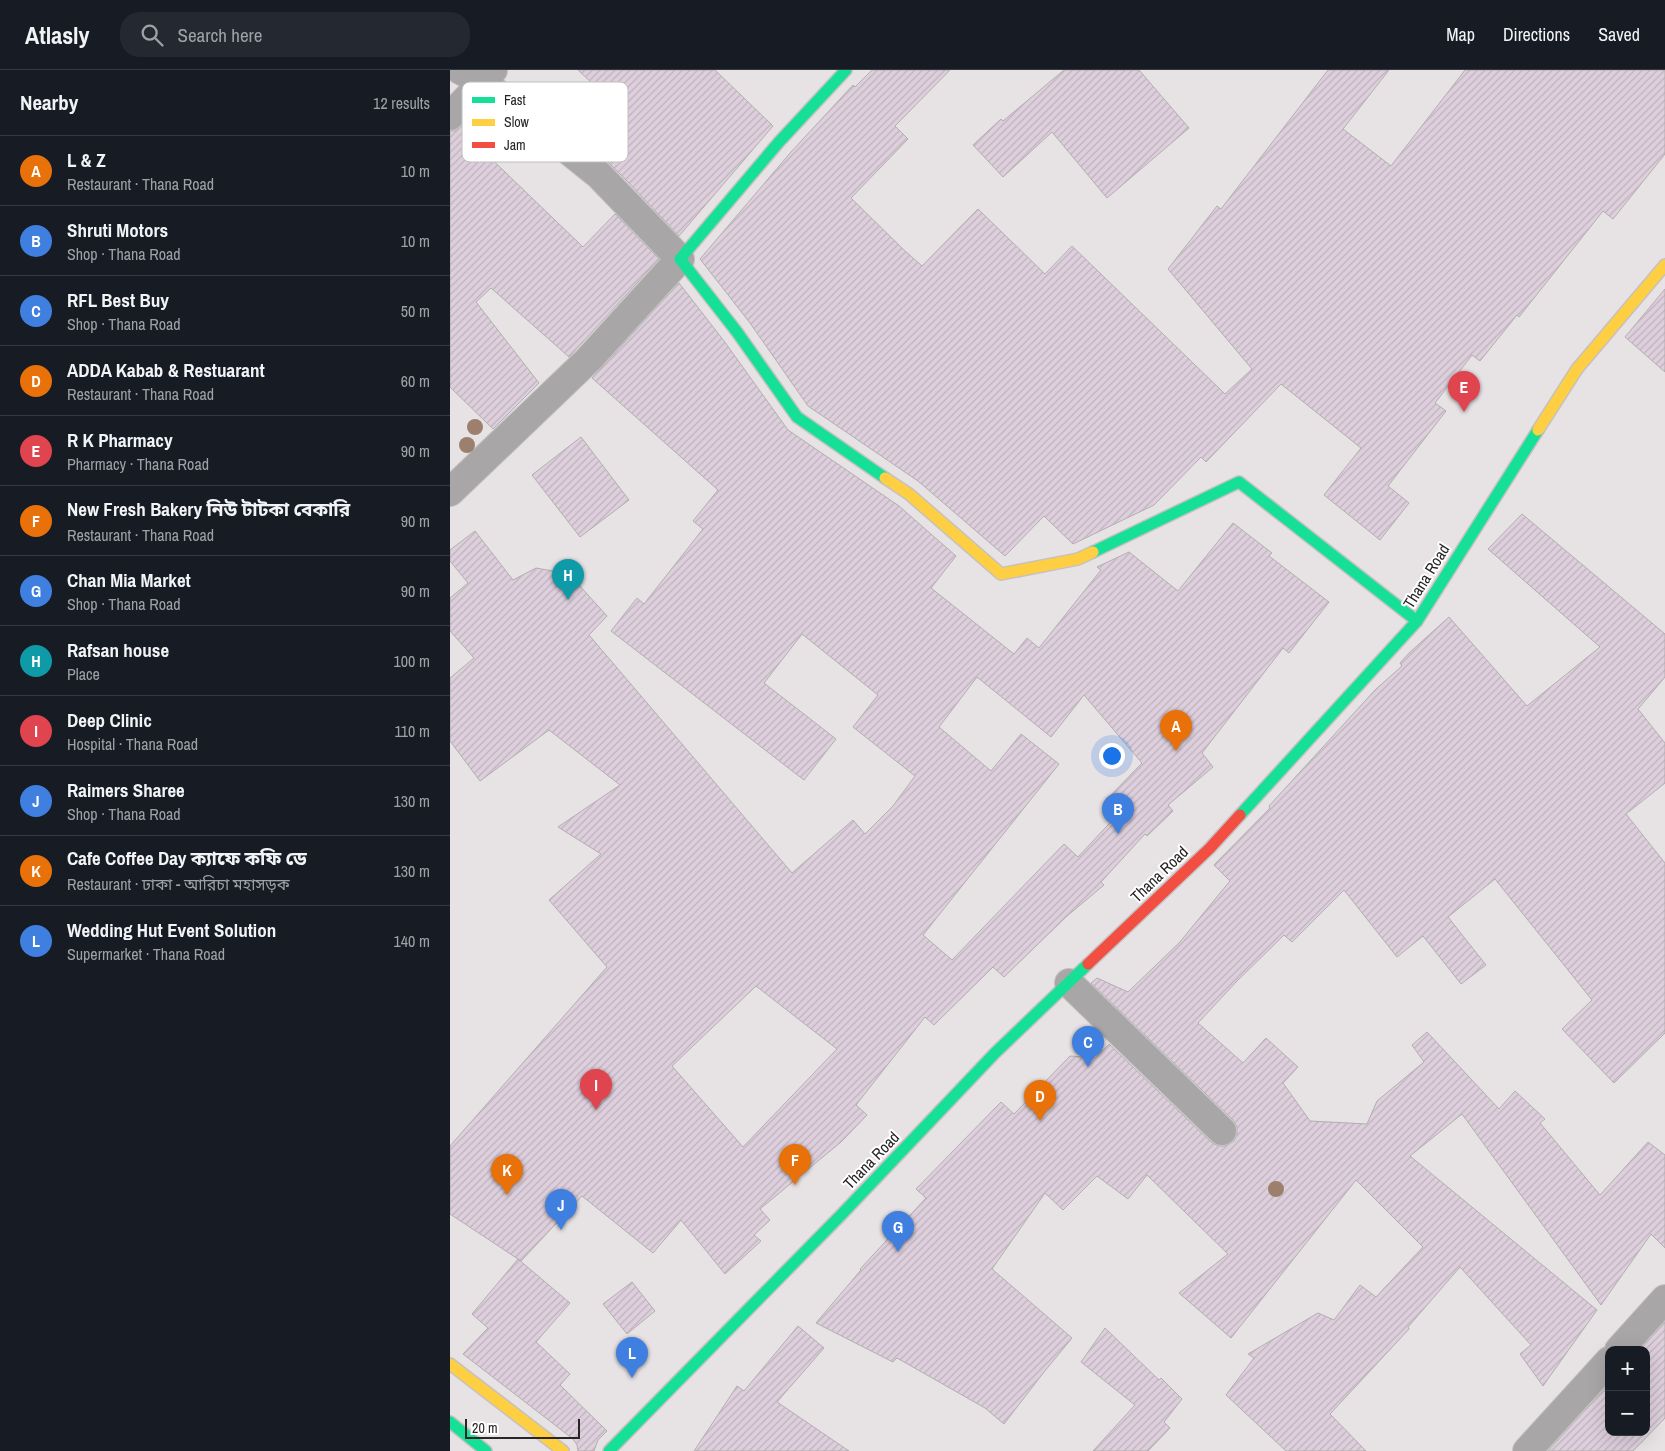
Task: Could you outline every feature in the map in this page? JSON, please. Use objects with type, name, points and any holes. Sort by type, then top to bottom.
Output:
[{"type":"main road","points":[[846,70],[779,142],[680,259],[737,332],[797,417],[908,494],[1001,574],[1078,559],[1238,482],[1417,621]]},
{"type":"main road","name":"Thana Road","points":[[609,1451],[842,1214],[995,1053],[1210,848],[1417,621],[1492,499],[1577,369],[1665,265]]},
{"type":"main road","points":[[450,1364],[563,1451]]},
{"type":"main road","points":[[450,1422],[486,1451]]},
{"type":"street","points":[[450,116],[462,98]]},
{"type":"street","points":[[450,492],[588,360],[680,259],[599,175],[583,162]]},
{"type":"street","points":[[1069,983],[1222,1130]]},
{"type":"street","points":[[1623,1346],[1665,1299]]},
{"type":"street","points":[[1527,1451],[1605,1365]]},
{"type":"building","points":[[578,70],[715,70],[773,126],[679,236],[608,162],[628,162],[628,82],[591,82]]},
{"type":"building","points":[[872,70],[950,70],[895,126],[908,139],[851,198],[904,250],[922,266],[978,209],[1045,274],[1072,246],[1225,394],[1252,369],[1168,269],[1217,206],[1221,209],[1328,70],[1389,70],[1343,129],[1391,166],[1465,70],[1665,70],[1665,154],[1613,219],[1603,211],[1519,317],[1517,315],[1480,361],[1472,355],[1435,403],[1446,411],[1388,486],[1409,503],[1380,540],[1324,495],[1361,448],[1281,384],[1206,462],[1201,457],[1154,505],[1073,544],[1044,516],[1005,556],[918,481],[808,406],[750,323],[700,259],[791,152],[853,85],[855,87]]},
{"type":"building","points":[[1064,70],[1139,70],[1189,128],[1107,198],[1052,132],[1003,177],[973,145],[1001,119],[1003,121]]},
{"type":"building","points":[[461,127],[462,162],[495,162],[583,247],[615,214],[659,259],[569,357],[491,288],[476,302],[539,383],[493,429],[450,387],[450,131],[455,131]]},
{"type":"building","points":[[679,283],[724,341],[788,430],[899,506],[956,556],[931,588],[1014,654],[1027,638],[1039,648],[1101,570],[1097,567],[1129,552],[1178,591],[1233,523],[1272,553],[1269,556],[1329,602],[1289,653],[1283,648],[1202,753],[1213,767],[1168,805],[1173,811],[1147,836],[1145,834],[1101,882],[1104,885],[1067,916],[1004,977],[993,967],[934,1025],[925,1017],[856,1105],[867,1115],[841,1142],[760,1209],[770,1220],[754,1235],[761,1241],[725,1274],[681,1220],[653,1253],[582,1196],[521,1261],[450,1214],[450,1146],[607,967],[549,900],[601,854],[558,827],[620,785],[549,730],[480,781],[450,741],[450,678],[474,658],[450,631],[450,598],[468,583],[450,561],[450,550],[475,531],[513,580],[536,568],[569,574],[607,616],[589,635],[792,873],[853,820],[865,834],[893,806],[915,776],[853,727],[878,695],[802,634],[764,683],[836,739],[804,780],[611,631],[637,598],[644,604],[703,529],[693,521],[718,490],[592,378]],"holes":[[[977,677],[1051,737],[1084,695],[1142,763],[1108,798],[1121,811],[1078,857],[1064,844],[952,960],[923,935],[1059,764],[1021,734],[991,771],[939,727]],[[756,986],[837,1049],[743,1147],[672,1066]]]},
{"type":"building","points":[[1665,289],[1665,372],[1625,337]]},
{"type":"building","points":[[581,437],[629,500],[580,537],[532,475]]},
{"type":"building","points":[[1522,514],[1665,634],[1665,677],[1638,709],[1665,743],[1665,783],[1626,814],[1665,863],[1665,1033],[1614,1083],[1562,1029],[1592,1000],[1495,879],[1448,917],[1486,965],[1461,984],[1423,936],[1397,957],[1344,890],[1292,942],[1284,935],[1198,1023],[1243,1063],[1266,1038],[1298,1067],[1283,1083],[1310,1121],[1367,1124],[1377,1101],[1424,1062],[1412,1045],[1427,1032],[1499,1109],[1515,1091],[1545,1119],[1540,1123],[1600,1195],[1648,1142],[1665,1155],[1665,1248],[1651,1234],[1601,1305],[1462,1114],[1410,1156],[1597,1310],[1543,1386],[1520,1354],[1531,1345],[1460,1267],[1408,1327],[1409,1329],[1330,1414],[1366,1451],[1286,1451],[1226,1395],[1254,1358],[1248,1354],[1318,1313],[1334,1320],[1360,1285],[1376,1297],[1423,1247],[1356,1180],[1231,1338],[1179,1293],[1228,1254],[1147,1175],[1128,1199],[1097,1176],[1063,1210],[1045,1193],[992,1269],[1072,1338],[1004,1424],[985,1408],[897,1358],[893,1362],[816,1323],[860,1269],[926,1198],[916,1189],[1001,1102],[1014,1114],[1070,1056],[1095,1058],[1109,1044],[1211,1142],[1218,1146],[1226,1146],[1234,1141],[1237,1127],[1233,1120],[1091,983],[1097,978],[1128,992],[1179,943],[1230,881],[1214,865],[1270,808],[1269,806],[1375,690],[1402,666],[1400,663],[1409,653],[1449,617],[1527,706],[1600,647],[1488,549]]},
{"type":"building","points":[[518,1259],[570,1303],[536,1342],[570,1374],[560,1385],[607,1431],[598,1440],[594,1451],[578,1451],[573,1439],[463,1354],[488,1328],[472,1314]]},
{"type":"building","points":[[632,1282],[655,1311],[627,1334],[603,1304]]},
{"type":"building","points":[[1665,1322],[1665,1418],[1650,1433],[1650,1346],[1644,1346]]},
{"type":"building","points":[[798,1326],[824,1348],[777,1402],[849,1451],[694,1451],[737,1386],[744,1391]]},
{"type":"building","points":[[1105,1328],[1159,1380],[1161,1378],[1182,1399],[1164,1422],[1170,1428],[1148,1451],[1093,1451],[1135,1405],[1081,1362]]},
{"type":"building","points":[[1605,1388],[1605,1436],[1648,1436],[1633,1451],[1548,1451]]},
{"type":"traffic: fast","points":[[846,70],[779,142],[680,259],[737,332],[797,417],[885,478]]},
{"type":"traffic: fast","points":[[1240,815],[1417,621],[1538,430]]},
{"type":"traffic: fast","points":[[1093,552],[1239,482],[1417,621]]},
{"type":"traffic: fast","points":[[609,1451],[842,1214],[995,1053],[1088,964]]},
{"type":"traffic: fast","points":[[450,1422],[486,1451]]},
{"type":"traffic: slow","points":[[1538,430],[1577,369],[1665,265]]},
{"type":"traffic: slow","points":[[885,478],[909,494],[1001,574],[1078,559],[1093,552]]},
{"type":"traffic: slow","points":[[450,1364],[563,1451]]},
{"type":"traffic: jam","points":[[1088,964],[1210,848],[1240,815]]},
{"type":"place","name":"R K Pharmacy","points":[[1464,412]]},
{"type":"place","name":"Rafsan house","points":[[568,600]]},
{"type":"place","name":"L & Z","points":[[1176,751]]},
{"type":"place","name":"Shruti Motors","points":[[1118,834]]},
{"type":"place","name":"RFL Best Buy","points":[[1088,1067]]},
{"type":"place","name":"Deep Clinic","points":[[596,1110]]},
{"type":"place","name":"ADDA Kabab & Restuarant","points":[[1040,1121]]},
{"type":"place","name":"New Fresh Bakery নিউ টাটকা বেকারি","points":[[795,1185]]},
{"type":"place","name":"Cafe Coffee Day ক্যাফে কফি ডে","points":[[507,1195]]},
{"type":"place","name":"Raimers Sharee","points":[[561,1230]]},
{"type":"place","name":"Chan Mia Market","points":[[898,1252]]},
{"type":"place","name":"Wedding Hut Event Solution","points":[[632,1378]]}]
